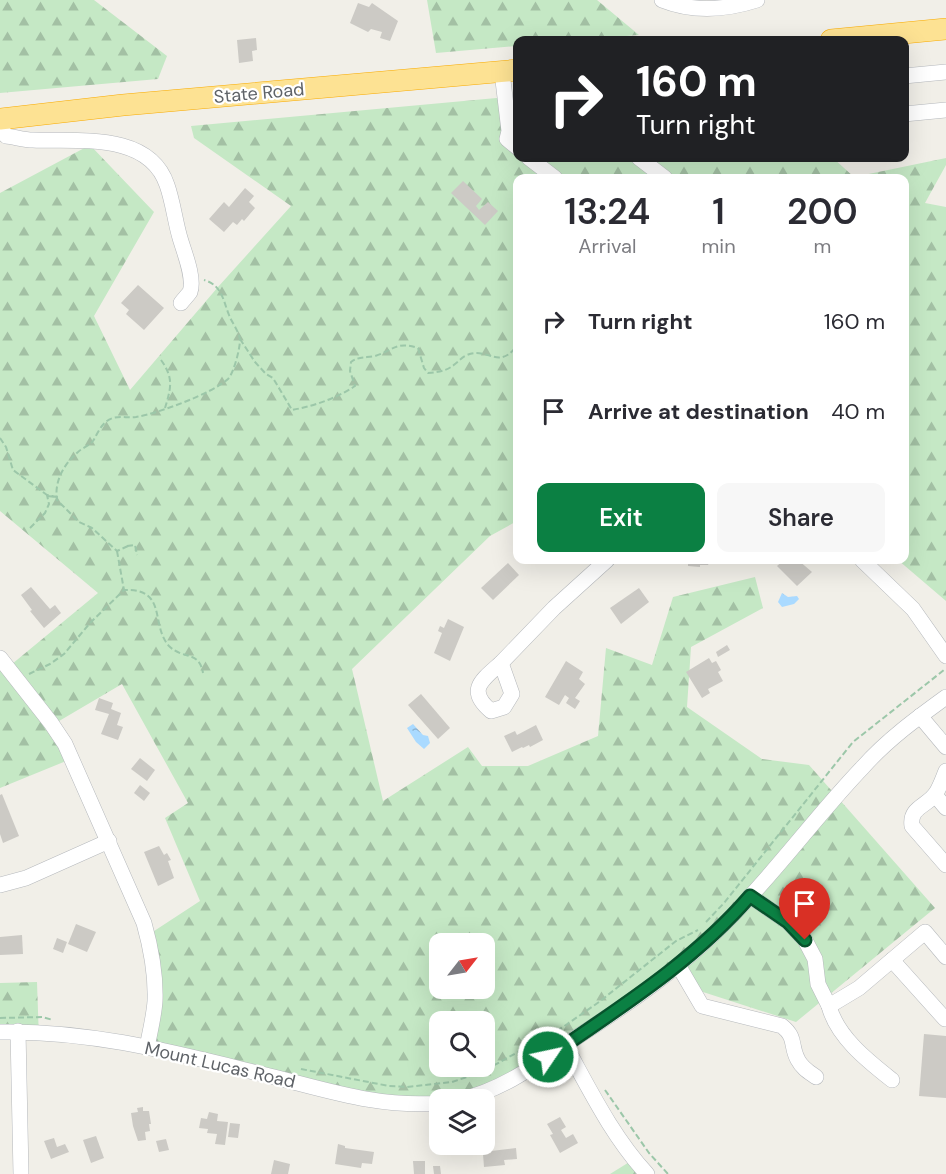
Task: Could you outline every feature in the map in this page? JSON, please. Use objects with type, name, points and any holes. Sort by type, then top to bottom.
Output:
[{"type":"highway","points":[[869,36],[946,28]]},
{"type":"highway","name":"State Road","points":[[0,119],[134,104],[510,71]]},
{"type":"street","points":[[662,0],[686,7],[726,8],[757,0]]},
{"type":"street","points":[[510,71],[510,130],[507,139],[513,144]]},
{"type":"street","points":[[909,76],[946,72]]},
{"type":"street","points":[[909,114],[946,110]]},
{"type":"street","points":[[0,125],[6,136],[30,140],[99,140],[129,147],[159,170],[167,184],[190,269],[190,291],[181,303]]},
{"type":"street","points":[[537,162],[550,174]]},
{"type":"street","points":[[644,162],[660,174]]},
{"type":"street","points":[[501,663],[603,564]]},
{"type":"street","points":[[866,564],[913,609],[946,656]]},
{"type":"street","points":[[0,658],[65,744],[144,923],[154,976],[155,1003],[147,1047]]},
{"type":"street","points":[[493,1089],[513,1080],[678,966],[730,919],[863,766],[920,716],[946,697]]},
{"type":"street","points":[[920,716],[946,747]]},
{"type":"street","points":[[946,771],[936,795],[912,813],[911,819],[912,826],[946,865]]},
{"type":"street","points":[[936,795],[946,808]]},
{"type":"street","points":[[0,885],[26,878],[109,841]]},
{"type":"street","points":[[750,896],[788,922],[805,940],[815,958],[818,984],[829,1006],[832,1019],[865,1059],[892,1080]]},
{"type":"street","points":[[829,1006],[859,988],[925,932],[946,957]]},
{"type":"street","points":[[892,960],[946,1018]]},
{"type":"street","points":[[678,966],[702,1006],[782,1026],[791,1033],[797,1059],[816,1077]]},
{"type":"street","points":[[18,1031],[21,1174]]},
{"type":"street","name":"Mount Lucas Road","points":[[0,1032],[18,1031],[98,1037],[371,1101],[429,1104]]},
{"type":"street","points":[[565,1045],[606,1120],[647,1174]]},
{"type":"path","points":[[190,269],[200,279],[208,280],[218,287],[226,301],[228,314],[240,339],[255,362],[273,378],[292,410],[314,405],[349,390],[355,386],[350,371],[351,362],[363,357],[372,357],[396,346],[418,348],[428,374],[446,370],[468,355],[475,353],[499,358],[508,356],[513,350]]},
{"type":"path","points":[[124,590],[117,551],[92,528],[78,522],[57,497],[57,483],[66,465],[79,451],[92,443],[105,422],[114,417],[136,417],[165,408],[208,392],[230,377],[240,339]]},
{"type":"path","points":[[161,360],[170,374],[171,388],[165,408]]},
{"type":"path","points":[[0,438],[6,447],[12,471],[47,496],[57,497]]},
{"type":"path","points":[[30,528],[49,504],[47,496]]},
{"type":"path","points":[[117,551],[135,545],[138,555]]},
{"type":"path","points":[[27,675],[64,654],[90,623],[124,590],[135,590],[148,596],[158,610],[160,628],[165,642],[174,650],[195,657],[201,663],[203,673]]},
{"type":"path","points":[[299,1069],[389,1086],[407,1087],[452,1082],[482,1072],[545,1038],[599,1002],[676,941],[698,930],[724,903],[853,742],[946,668]]},
{"type":"path","points":[[600,1084],[649,1153],[668,1174]]},
{"type":"green space","points":[[0,0],[94,0],[167,56],[158,79],[0,93]]},
{"type":"green space","points":[[427,0],[597,0],[639,35],[513,36],[513,46],[436,53]]},
{"type":"green space","points":[[513,96],[513,162],[837,162],[851,174],[513,174],[513,523],[490,536],[352,669],[383,801],[468,747],[482,766],[528,766],[598,736],[606,648],[652,665],[673,597],[755,577],[763,608],[691,647],[687,707],[762,759],[809,765],[935,908],[796,1022],[703,992],[681,960],[488,1089],[429,1089],[429,1101],[409,1105],[147,1053],[148,935],[200,901],[165,818],[188,803],[122,684],[54,724],[71,759],[0,788],[0,662],[6,669],[98,593],[0,511],[0,193],[90,145],[154,212],[94,316],[130,390],[291,206],[194,138],[191,126]]},
{"type":"green space","points":[[946,158],[946,165],[925,203],[946,207],[946,601],[903,564],[909,564],[909,174],[869,174]]},
{"type":"green space","points":[[37,982],[39,1040],[0,1040],[0,983]]},
{"type":"green space","points":[[631,1161],[641,1174],[610,1174]]},
{"type":"water","points":[[782,593],[788,597],[797,596],[799,599],[794,604],[782,607],[778,602]]},
{"type":"water","points":[[413,724],[423,735],[428,736],[430,743],[424,749],[416,742],[407,728]]},
{"type":"building","points":[[358,3],[369,7],[372,3],[398,21],[390,41],[380,38],[382,32],[371,29],[368,32],[350,23]]},
{"type":"building","points":[[256,38],[257,50],[252,51],[253,61],[239,63],[237,40]]},
{"type":"building","points":[[463,181],[482,199],[476,206],[479,210],[488,202],[498,211],[485,225],[451,193]]},
{"type":"building","points":[[245,188],[254,196],[249,202],[255,208],[244,221],[242,219],[237,225],[233,222],[224,232],[209,219],[224,202],[229,207]]},
{"type":"building","points":[[138,285],[164,308],[144,330],[126,314],[129,310],[121,303]]},
{"type":"building","points":[[508,563],[519,575],[493,600],[481,588]]},
{"type":"building","points":[[688,564],[708,564],[700,565],[700,567],[688,566]]},
{"type":"building","points":[[779,564],[803,564],[812,572],[797,586],[777,566]]},
{"type":"building","points":[[31,587],[50,609],[55,605],[61,613],[44,628],[21,595]]},
{"type":"building","points":[[639,588],[649,602],[621,624],[610,608]]},
{"type":"building","points":[[448,619],[464,627],[450,661],[434,653],[442,633],[438,631],[440,626],[444,628]]},
{"type":"building","points":[[727,645],[730,650],[718,657],[716,652]]},
{"type":"building","points":[[709,658],[712,663],[716,661],[723,681],[708,689],[710,693],[702,698],[686,672]]},
{"type":"building","points":[[566,661],[583,672],[579,679],[585,684],[575,698],[580,701],[575,709],[566,703],[569,698],[565,695],[559,705],[545,697]]},
{"type":"building","points":[[421,694],[450,728],[438,739],[408,705]]},
{"type":"building","points":[[99,698],[113,703],[111,709],[121,713],[117,725],[123,727],[118,740],[101,734],[109,714],[95,710]]},
{"type":"building","points":[[536,725],[543,740],[530,747],[529,745],[512,752],[504,736],[515,731],[517,735]]},
{"type":"building","points":[[140,758],[155,770],[147,781],[131,769]]},
{"type":"building","points":[[140,785],[150,793],[144,801],[134,793]]},
{"type":"building","points":[[2,794],[19,836],[3,843],[0,834],[0,795]]},
{"type":"building","points":[[159,846],[164,855],[167,853],[171,860],[168,861],[174,878],[158,886],[144,852]]},
{"type":"building","points":[[76,924],[96,932],[87,952],[68,944]]},
{"type":"building","points":[[22,935],[23,954],[0,955],[0,937]]},
{"type":"building","points":[[57,938],[67,942],[63,953],[53,949]]},
{"type":"building","points":[[924,1034],[946,1036],[946,1098],[919,1096]]},
{"type":"building","points":[[143,1107],[143,1111],[149,1111],[150,1131],[145,1132],[146,1140],[138,1141],[131,1113],[138,1112],[137,1108]]},
{"type":"building","points":[[209,1112],[218,1114],[217,1121],[228,1122],[225,1145],[215,1144],[217,1134],[207,1133],[208,1129],[199,1128],[201,1118],[207,1119]]},
{"type":"building","points":[[560,1117],[566,1127],[561,1130],[566,1138],[573,1134],[578,1143],[560,1153],[547,1124]]},
{"type":"building","points":[[230,1123],[240,1124],[238,1138],[228,1137]]},
{"type":"building","points":[[96,1136],[104,1158],[91,1163],[83,1140]]},
{"type":"building","points":[[54,1138],[57,1147],[65,1144],[69,1152],[51,1159],[44,1141]]},
{"type":"building","points":[[166,1139],[169,1150],[159,1152],[156,1141]]},
{"type":"building","points":[[338,1144],[345,1148],[374,1152],[372,1164],[362,1163],[361,1168],[335,1164]]},
{"type":"building","points":[[516,1148],[517,1159],[504,1160],[505,1165],[484,1167],[483,1155],[495,1155],[495,1151]]},
{"type":"building","points":[[274,1160],[290,1164],[288,1174],[271,1174]]},
{"type":"building","points":[[413,1161],[425,1161],[425,1174],[414,1174]]},
{"type":"building","points":[[433,1166],[440,1166],[441,1174],[434,1174]]},
{"type":"route","points":[[548,1057],[678,966],[730,919],[750,896],[788,922],[805,940]]}]
